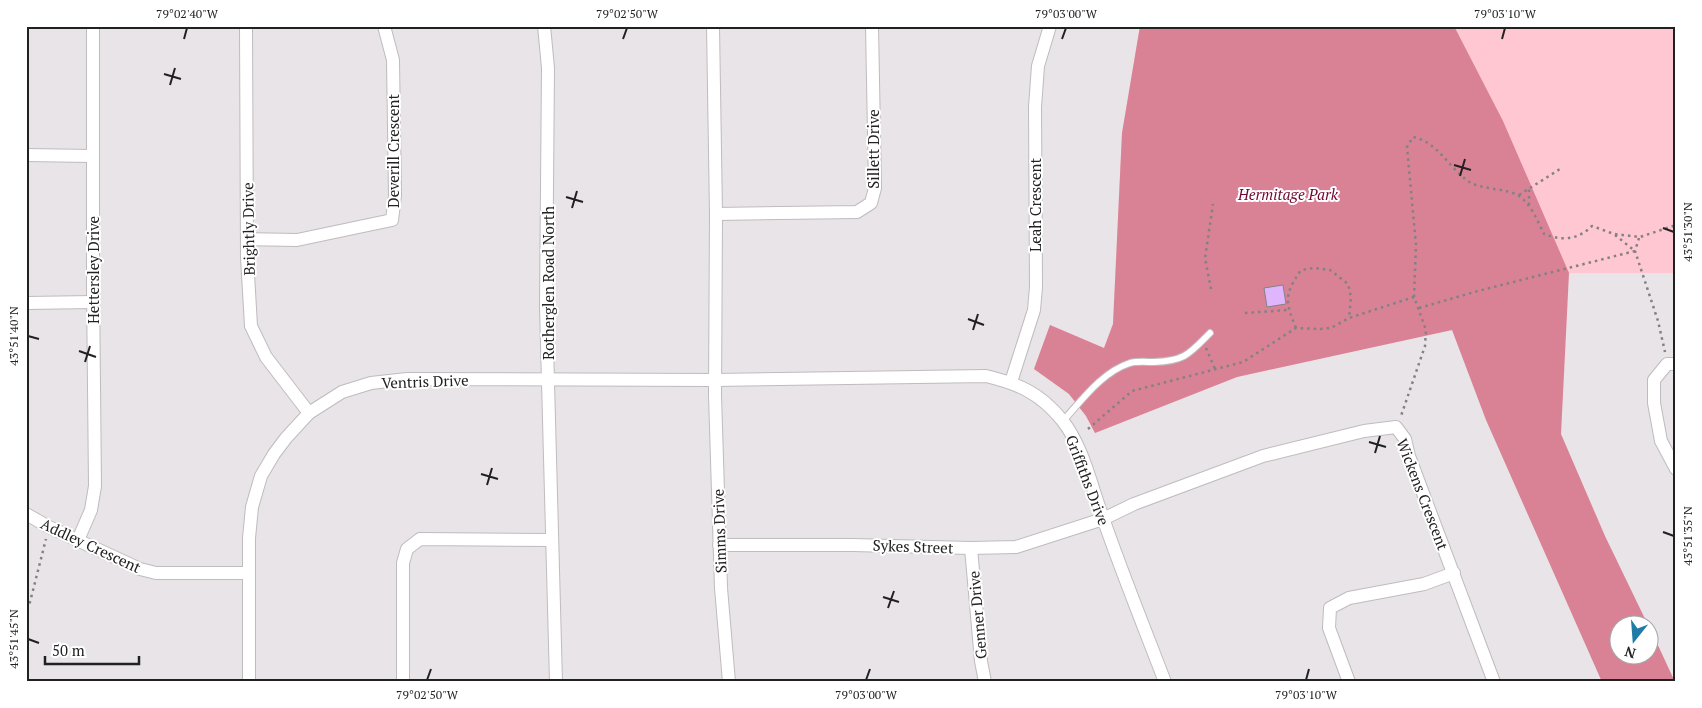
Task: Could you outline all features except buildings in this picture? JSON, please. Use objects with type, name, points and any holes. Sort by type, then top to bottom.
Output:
[{"type":"street","name":"Hettersley Drive","points":[[78,540],[91,510],[95,486],[92,156],[93,26]]},
{"type":"street","name":"Brightly Drive","points":[[246,26],[247,239],[250,326],[266,356],[309,413]]},
{"type":"street","name":"Deverill Crescent","points":[[247,239],[297,240],[392,220],[395,196],[393,60],[384,26]]},
{"type":"street","name":"Rotherglen Road North","points":[[544,26],[548,68],[546,307],[556,682]]},
{"type":"street","points":[[713,26],[716,214],[715,380]]},
{"type":"street","name":"Sillett Drive","points":[[716,214],[857,212],[872,203],[875,188],[872,26]]},
{"type":"street","name":"Leah Crescent","points":[[1011,382],[1034,310],[1036,287],[1034,107],[1038,66],[1050,26]]},
{"type":"street","points":[[26,155],[92,156]]},
{"type":"street","points":[[26,303],[93,302]]},
{"type":"street","points":[[1671,364],[1654,380],[1654,403],[1662,441],[1676,469]]},
{"type":"street","name":"Griffiths Drive","points":[[715,380],[986,376],[1011,382],[1040,396],[1063,421],[1076,443],[1165,682]]},
{"type":"street","name":"Ventris Drive","points":[[249,682],[248,572],[252,507],[262,476],[274,454],[309,413],[342,392],[371,383],[407,379],[715,380]]},
{"type":"street","name":"Simms Drive","points":[[715,380],[719,545],[729,682]]},
{"type":"street","name":"Wickens Crescent","points":[[1103,519],[1134,504],[1263,456],[1364,431],[1396,427],[1405,439],[1409,456],[1494,682]]},
{"type":"street","name":"Addley Crescent","points":[[26,514],[49,527],[140,569],[156,573],[248,572]]},
{"type":"street","name":"Sykes Street","points":[[719,545],[1016,547],[1103,519]]},
{"type":"street","points":[[403,682],[403,563],[407,549],[420,539],[552,540]]},
{"type":"street","name":"Genner Drive","points":[[971,548],[980,661],[984,682]]},
{"type":"street","points":[[1349,682],[1329,628],[1330,608],[1349,598],[1424,584],[1454,573]]},
{"type":"lane","points":[[1063,421],[1112,372],[1131,362],[1163,362],[1186,357],[1210,333]]},
{"type":"path","points":[[1396,427],[1425,346],[1426,330],[1414,297],[1416,245],[1407,147],[1413,137],[1423,139],[1438,150],[1447,162],[1470,183],[1519,195],[1529,207],[1544,234],[1559,240],[1584,234],[1592,226],[1614,234],[1640,237],[1676,225]]},
{"type":"path","points":[[1519,195],[1560,170]]},
{"type":"path","points":[[1529,189],[1529,207]]},
{"type":"path","points":[[1211,289],[1205,258],[1214,204]]},
{"type":"path","points":[[1614,234],[1636,251]]},
{"type":"path","points":[[1640,237],[1636,251],[1671,364]]},
{"type":"path","points":[[1419,308],[1636,251]]},
{"type":"path","points":[[1296,328],[1288,307],[1290,288],[1301,270],[1314,268],[1330,270],[1348,284],[1351,297],[1350,318]]},
{"type":"path","points":[[1088,429],[1132,390],[1243,362],[1296,328],[1331,328],[1350,318],[1414,297]]},
{"type":"path","points":[[1245,313],[1289,310]]},
{"type":"path","points":[[1203,340],[1215,369]]},
{"type":"path","points":[[26,610],[30,602],[49,527]]},
{"type":"green space","name":"Hermitage Park","points":[[1140,26],[1676,26],[1676,273],[1569,273],[1452,330],[1237,377],[1095,433],[1086,416],[1069,394],[1034,369],[1050,325],[1104,348],[1113,324],[1122,133]]},
{"type":"green space","name":"Hermitage Park","points":[[1140,26],[1454,26],[1503,121],[1569,273],[1561,434],[1605,536],[1644,616],[1610,616],[1610,666],[1660,666],[1660,650],[1675,682],[1602,682],[1486,420],[1452,330],[1237,377],[1095,433],[1086,416],[1069,394],[1034,369],[1050,325],[1104,348],[1113,324],[1122,133]]}]
